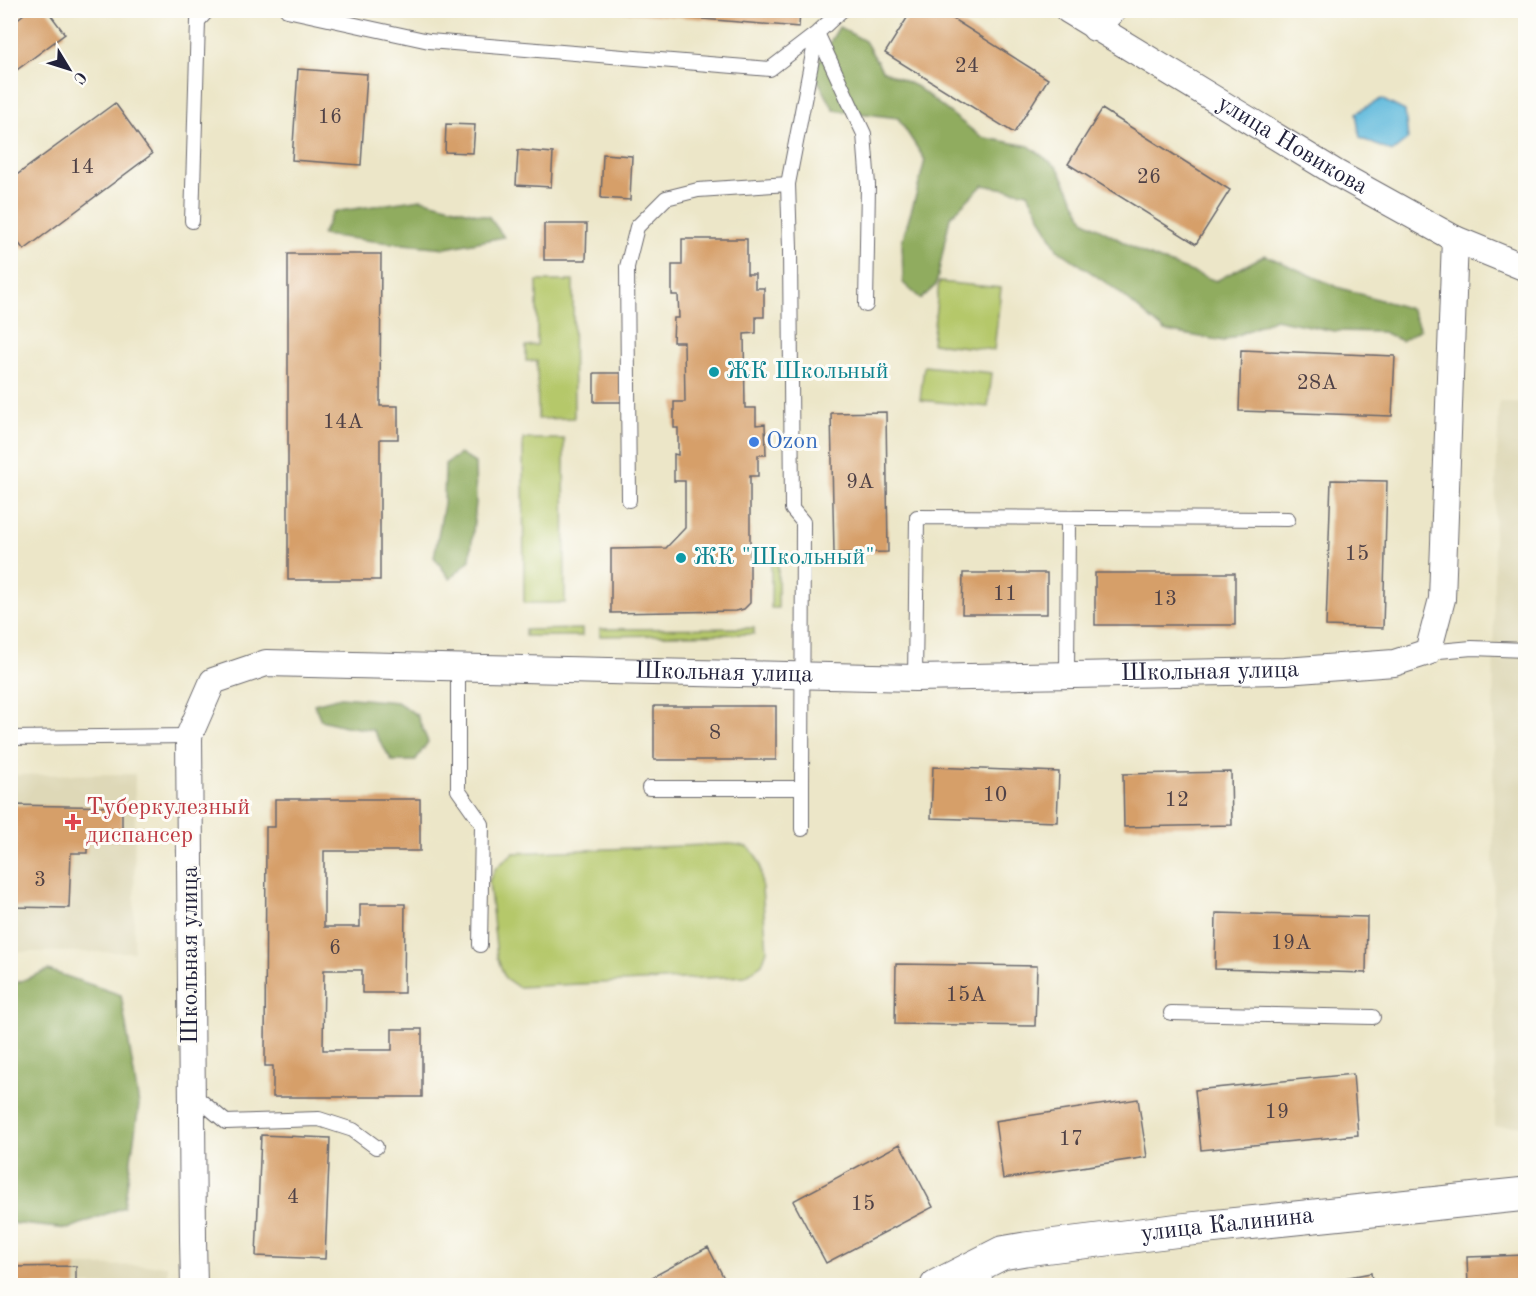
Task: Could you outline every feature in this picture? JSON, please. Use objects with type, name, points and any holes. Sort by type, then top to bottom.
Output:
[{"type":"street","name":"улица Новикова","points":[[1068,10],[1104,19],[1336,173],[1455,239],[1526,268]]},
{"type":"street","points":[[1428,652],[1442,599],[1455,239]]},
{"type":"street","name":"Школьная улица","points":[[195,1286],[192,1239],[189,736],[213,681],[266,663],[915,678],[1285,671],[1394,663],[1428,652]]},
{"type":"street","name":"улица Калинина","points":[[937,1286],[982,1275],[1002,1253],[1025,1249],[1181,1230],[1526,1194]]},
{"type":"lane","points":[[192,221],[198,21],[208,10]]},
{"type":"lane","points":[[287,10],[429,42],[770,69],[817,33],[842,10]]},
{"type":"lane","points":[[802,829],[803,522],[792,509],[788,184],[817,33]]},
{"type":"lane","points":[[817,33],[864,134],[867,185],[866,305]]},
{"type":"lane","points":[[629,500],[627,267],[637,227],[666,198],[698,190],[788,184]]},
{"type":"lane","points":[[915,678],[917,517],[1288,519]]},
{"type":"lane","points":[[1067,675],[1068,518]]},
{"type":"lane","points":[[1428,652],[1472,648],[1526,650]]},
{"type":"lane","points":[[459,668],[458,790],[482,824],[480,945]]},
{"type":"lane","points":[[10,738],[189,736]]},
{"type":"lane","points":[[649,788],[802,788]]},
{"type":"lane","points":[[1172,1013],[1373,1017]]},
{"type":"lane","points":[[192,1101],[201,1101],[226,1122],[319,1119],[353,1130],[376,1147]]},
{"type":"shaded area","points":[[1499,402],[1525,403],[1526,1125],[1495,1127],[1494,532]]},
{"type":"shaded area","name":"Туберкулезный диспансер","points":[[135,774],[134,952],[11,952],[10,775]]},
{"type":"shaded area","points":[[167,1265],[168,1285],[11,1285],[10,1267]]},
{"type":"green space","points":[[839,27],[865,41],[882,70],[917,87],[981,137],[1029,146],[1058,168],[1085,221],[1147,255],[1216,281],[1265,255],[1337,287],[1411,309],[1420,329],[1402,341],[1383,332],[1334,331],[1275,319],[1224,341],[1165,331],[1115,289],[1057,249],[1028,193],[983,185],[950,217],[936,285],[921,299],[903,283],[902,241],[925,160],[898,118],[834,110],[813,71]]},
{"type":"green space","points":[[421,199],[489,217],[504,237],[446,248],[322,235],[333,212]]},
{"type":"green space","points":[[537,281],[573,281],[574,418],[538,419],[537,361],[526,361],[526,346],[537,345]]},
{"type":"green space","points":[[939,282],[1001,288],[994,350],[932,343]]},
{"type":"green space","points":[[924,366],[992,373],[988,407],[920,400]]},
{"type":"green space","points":[[523,439],[564,439],[565,603],[524,603]]},
{"type":"green space","points":[[460,454],[475,463],[476,503],[470,560],[450,579],[434,557],[444,504],[445,464]]},
{"type":"green space","points":[[771,556],[778,556],[778,608],[771,608]]},
{"type":"green space","points":[[754,628],[754,634],[600,636],[600,629]]},
{"type":"green space","points":[[582,629],[582,636],[525,636],[525,630]]},
{"type":"green space","points":[[341,697],[397,702],[417,715],[428,742],[415,761],[392,761],[373,730],[321,720],[314,704]]},
{"type":"green space","points":[[729,844],[749,848],[760,865],[767,950],[762,964],[745,976],[518,987],[505,978],[497,957],[489,881],[495,869],[513,853]]},
{"type":"green space","points":[[48,970],[121,995],[139,1105],[124,1207],[68,1229],[11,1223],[11,985]]},
{"type":"water","points":[[1381,99],[1405,111],[1408,139],[1392,152],[1360,138],[1356,113]]},
{"type":"building","points":[[29,10],[47,10],[65,34],[10,75],[10,25]]},
{"type":"building","points":[[620,10],[800,10],[799,27],[620,12]]},
{"type":"building","points":[[912,10],[939,10],[1048,79],[1014,133],[885,53]]},
{"type":"building","points":[[298,69],[367,74],[361,165],[292,160]]},
{"type":"building","points":[[115,103],[152,154],[24,250],[10,232],[10,180]]},
{"type":"building","points":[[1102,109],[1230,190],[1196,244],[1068,164]]},
{"type":"building","points":[[446,124],[475,125],[473,153],[445,152]]},
{"type":"building","points":[[518,150],[553,153],[551,187],[516,185]]},
{"type":"building","points":[[603,154],[632,156],[630,200],[601,198]]},
{"type":"building","points":[[544,224],[587,224],[586,260],[544,260]]},
{"type":"building","name":"ЖК Школьный","points":[[682,239],[747,239],[747,274],[755,274],[755,288],[764,288],[764,317],[756,317],[756,333],[744,334],[745,408],[756,408],[756,425],[765,424],[766,455],[758,455],[758,476],[750,476],[750,603],[744,609],[736,611],[611,613],[611,549],[666,548],[685,528],[685,481],[674,481],[674,454],[678,455],[678,428],[674,428],[674,402],[685,402],[684,342],[673,342],[674,318],[679,318],[678,295],[672,295],[672,265],[682,265]]},
{"type":"building","points":[[288,254],[381,254],[380,406],[398,406],[398,439],[380,439],[380,580],[288,580]]},
{"type":"building","points":[[1241,350],[1395,356],[1392,416],[1239,411]]},
{"type":"building","points":[[594,373],[623,373],[623,402],[594,402]]},
{"type":"building","points":[[886,412],[888,552],[834,553],[831,413]]},
{"type":"building","points":[[1331,480],[1387,481],[1383,628],[1326,626]]},
{"type":"building","points":[[963,573],[1047,573],[1047,614],[962,614]]},
{"type":"building","points":[[1095,573],[1235,573],[1235,625],[1095,625]]},
{"type":"building","points":[[654,706],[776,706],[776,760],[654,760]]},
{"type":"building","points":[[933,767],[1059,772],[1057,822],[931,818]]},
{"type":"building","points":[[1231,772],[1232,825],[1124,827],[1123,774]]},
{"type":"building","points":[[275,799],[420,799],[420,851],[324,851],[324,927],[360,927],[360,904],[405,904],[404,993],[362,993],[362,970],[324,970],[323,1050],[392,1050],[392,1029],[422,1029],[422,1097],[273,1097],[273,1066],[265,1066],[266,827],[275,827]]},
{"type":"building","points":[[10,805],[122,807],[122,841],[87,839],[87,853],[71,853],[69,908],[10,907]]},
{"type":"building","points":[[1216,913],[1367,917],[1366,973],[1215,969]]},
{"type":"building","points":[[896,964],[1037,966],[1035,1026],[895,1024]]},
{"type":"building","points":[[1353,1074],[1358,1135],[1201,1150],[1195,1090]]},
{"type":"building","points":[[1138,1099],[1147,1157],[1003,1179],[995,1121]]},
{"type":"building","points":[[261,1135],[330,1138],[325,1259],[256,1256]]},
{"type":"building","points":[[900,1144],[933,1207],[826,1263],[793,1201]]},
{"type":"building","points":[[708,1247],[728,1286],[636,1286]]},
{"type":"building","points":[[1526,1255],[1526,1286],[1468,1286],[1467,1257]]},
{"type":"building","points":[[76,1266],[76,1286],[10,1286],[10,1267]]},
{"type":"building","points":[[1371,1273],[1373,1286],[1312,1286],[1312,1284]]},
{"type":"place","name":"ЖК Школьный","points":[[714,372]]},
{"type":"place","name":"Ozon","points":[[754,442]]},
{"type":"place","name":"ЖК \"Школьный\"","points":[[681,558]]},
{"type":"place","name":"Туберкулезный диспансер","points":[[73,822]]}]
